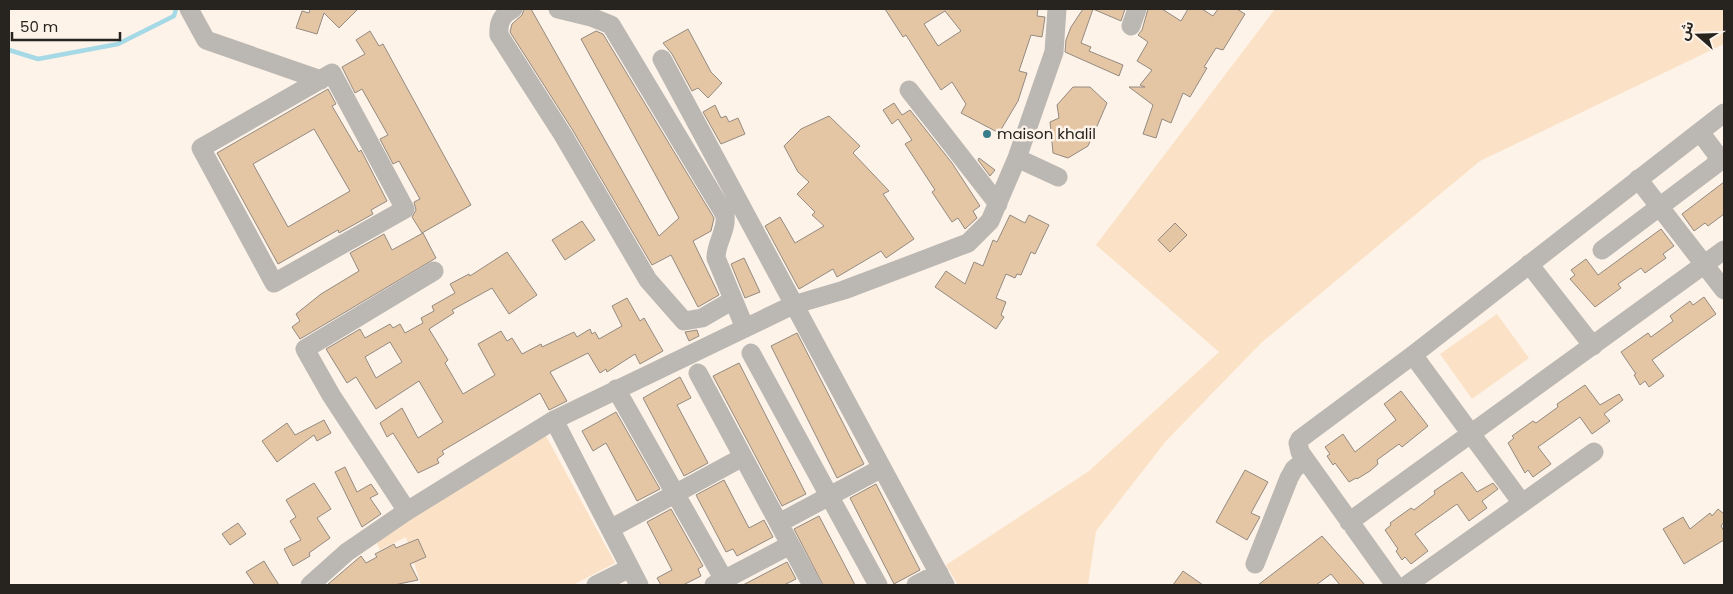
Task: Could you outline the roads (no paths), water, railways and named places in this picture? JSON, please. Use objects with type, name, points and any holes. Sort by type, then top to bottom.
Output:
[{"type":"street","points":[[512,9],[503,16],[498,25],[500,35],[563,134],[648,280],[684,321],[702,318],[732,300]]},
{"type":"street","points":[[558,9],[611,25],[670,121],[725,215],[727,226],[716,250],[716,258],[745,328]]},
{"type":"street","points":[[310,585],[346,552],[407,511],[554,420],[793,305],[844,290],[968,243],[990,220],[1017,158],[1054,52],[1057,9]]},
{"type":"street","points":[[189,10],[206,40],[321,80]]},
{"type":"street","points":[[662,59],[942,579],[916,585]]},
{"type":"street","points":[[332,73],[404,209],[274,283],[201,148],[321,80],[332,73]]},
{"type":"street","points":[[909,90],[998,204]]},
{"type":"street","points":[[1395,585],[1305,460],[1298,448],[1300,439],[1413,355],[1724,114]]},
{"type":"street","points":[[1602,250],[1715,165],[1718,161],[1720,149],[1700,132]]},
{"type":"street","points":[[1017,158],[1058,177]]},
{"type":"street","points":[[1638,179],[1724,290]]},
{"type":"street","points":[[1349,522],[1724,250]]},
{"type":"street","points":[[1529,264],[1593,346]]},
{"type":"street","points":[[407,511],[365,434],[331,395],[305,349],[434,271]]},
{"type":"street","points":[[751,353],[878,585]]},
{"type":"street","points":[[1413,355],[1522,503]]},
{"type":"street","points":[[698,373],[812,585]]},
{"type":"street","points":[[616,389],[675,494],[721,584],[790,545]]},
{"type":"street","points":[[554,420],[639,585]]},
{"type":"street","points":[[1407,585],[1594,452]]},
{"type":"street","points":[[610,529],[743,457]]},
{"type":"street","points":[[1254,564],[1289,478],[1294,469],[1305,460]]},
{"type":"street","points":[[778,523],[882,468]]},
{"type":"street","points":[[596,585],[630,568]]},
{"type":"waterway","points":[[9,50],[38,59],[118,44],[174,16],[176,9]]},
{"type":"place","name":"maison khalil","points":[[987,134]]}]
